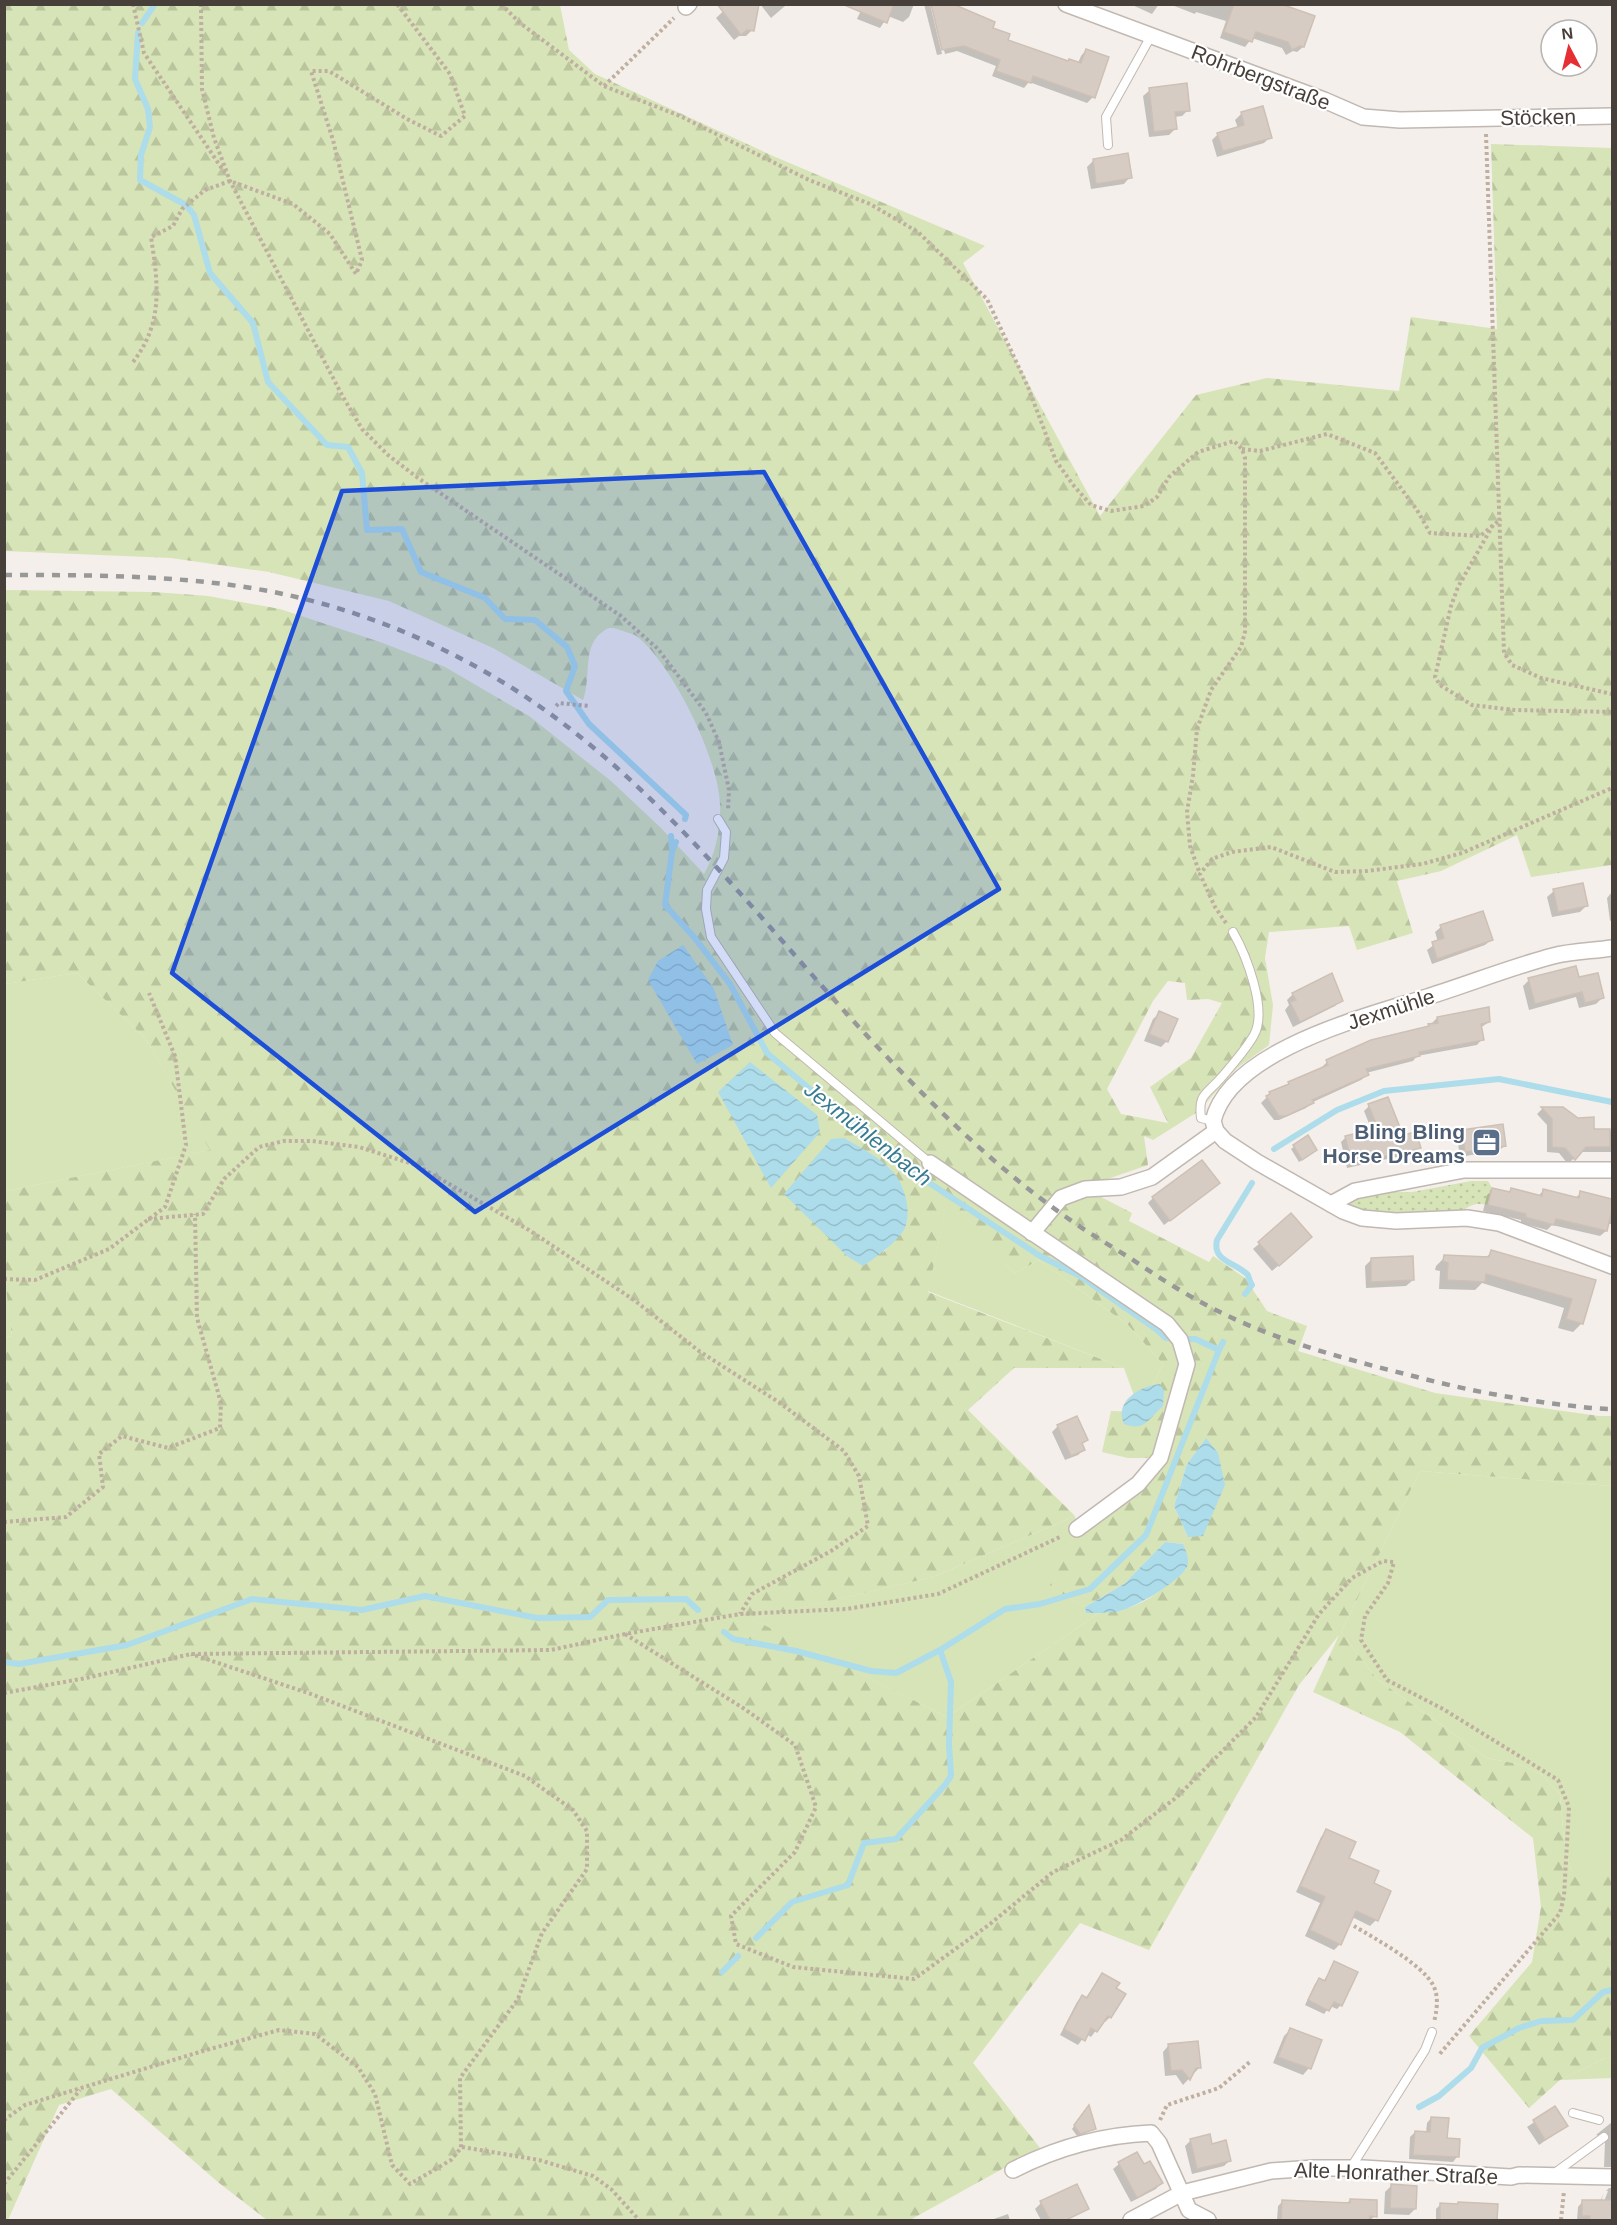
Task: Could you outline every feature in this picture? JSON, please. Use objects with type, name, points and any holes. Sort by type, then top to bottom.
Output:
[{"type":"street","name":"Rohrbergstraße","points":[[1066,4],[1324,100],[1363,117],[1400,120],[1462,118]]},
{"type":"street","name":"Stöcken","points":[[1462,118],[1612,116]]},
{"type":"street","name":"Jexmühle","points":[[1032,1233],[1061,1198],[1085,1189],[1121,1187],[1152,1177],[1214,1126],[1221,1098],[1249,1072],[1271,1056],[1324,1030],[1555,956],[1612,948]]},
{"type":"street","points":[[1214,1126],[1225,1141],[1257,1162],[1331,1204],[1362,1218],[1396,1221],[1467,1218],[1499,1223],[1612,1266]]},
{"type":"street","points":[[930,1163],[1167,1324],[1180,1340],[1187,1364],[1160,1458],[1138,1484],[1077,1529]]},
{"type":"street","points":[[1331,1204],[1354,1191],[1464,1170],[1612,1170]]},
{"type":"street","points":[[1013,2170],[1040,2156],[1105,2138],[1125,2134],[1151,2133],[1159,2143],[1189,2210],[1208,2220]]},
{"type":"street","name":"Alte Honrather Straße","points":[[1131,2220],[1182,2193],[1271,2171],[1314,2168],[1511,2177],[1520,2175],[1612,2177]]},
{"type":"lane","points":[[1108,145],[1106,117],[1151,36]]},
{"type":"lane","points":[[718,819],[726,832],[724,858],[706,890],[706,909],[711,937],[775,1034],[930,1163]]},
{"type":"lane","points":[[1214,1126],[1201,1118],[1199,1103],[1208,1090],[1233,1065],[1254,1034],[1258,1022],[1257,999],[1251,975],[1242,947],[1233,932]]},
{"type":"lane","points":[[1350,2169],[1425,2050],[1432,2032]]},
{"type":"lane","points":[[1573,2113],[1599,2120]]},
{"type":"lane","points":[[1558,2176],[1604,2137]]},
{"type":"path","points":[[133,4],[144,53],[230,181],[343,398],[362,429],[388,455],[418,478],[621,616],[658,649],[706,713],[719,742],[729,790],[726,832]]},
{"type":"path","points":[[201,4],[202,89],[214,138],[230,181]]},
{"type":"path","points":[[133,362],[146,345],[156,313],[157,275],[151,237],[173,226],[182,209],[205,190],[230,181],[293,204],[330,234],[356,274],[362,260],[333,141],[311,71],[329,71],[407,119],[441,136],[465,116],[450,74],[397,4]]},
{"type":"path","points":[[501,4],[520,23],[604,86],[680,116],[809,180],[870,204],[918,232],[987,299],[1028,387],[1056,461],[1091,505],[1112,511],[1144,506],[1157,497],[1169,477],[1198,452],[1234,441],[1242,449],[1245,458],[1245,633],[1241,647],[1211,690],[1197,729],[1188,812],[1190,846],[1200,874],[1215,907],[1233,932]]},
{"type":"path","points":[[604,86],[687,6]]},
{"type":"path","points":[[1485,118],[1504,653],[1512,665],[1551,680],[1612,694]]},
{"type":"path","points":[[1242,449],[1260,451],[1327,434],[1375,453],[1417,510],[1430,533],[1480,536],[1501,519]]},
{"type":"path","points":[[1493,525],[1458,587],[1451,606],[1435,677],[1440,685],[1472,705],[1514,710],[1612,712]]},
{"type":"path","points":[[557,704],[589,706]]},
{"type":"path","points":[[1200,874],[1212,859],[1222,855],[1271,847],[1335,872],[1367,871],[1422,864],[1462,854],[1612,788]]},
{"type":"path","points":[[4,1279],[35,1280],[109,1250],[165,1207],[186,1145],[175,1056],[149,993]]},
{"type":"path","points":[[148,1220],[204,1214],[224,1179],[259,1147],[284,1141],[312,1141],[359,1147],[416,1165],[558,1249],[634,1300],[699,1351],[780,1403],[844,1451],[859,1476],[868,1527],[831,1551],[752,1594],[740,1614]]},
{"type":"path","points":[[4,1522],[66,1516],[103,1487],[99,1454],[122,1436],[168,1448],[220,1428],[221,1403],[197,1318],[195,1214]]},
{"type":"path","points":[[4,1693],[86,1678],[191,1654],[551,1650],[625,1634],[740,1614],[847,1609],[938,1594],[1077,1529]]},
{"type":"path","points":[[625,1634],[742,1708],[795,1745],[816,1807],[795,1852],[731,1916],[736,1944],[793,1967],[914,1979],[990,1924],[1053,1872],[1121,1840],[1177,1797],[1256,1717],[1325,1606],[1352,1578],[1383,1561],[1394,1562],[1388,1583],[1365,1616],[1361,1640],[1387,1680],[1443,1709],[1558,1780],[1569,1807],[1564,1896],[1560,1913],[1434,2062]]},
{"type":"path","points":[[4,2120],[25,2105],[279,2030],[315,2034],[358,2067],[375,2094],[392,2165],[410,2184],[451,2160],[462,2146],[460,2078],[518,1999],[542,1933],[587,1869],[587,1831],[573,1810],[525,1776],[310,1694],[191,1654]]},
{"type":"path","points":[[1354,1926],[1393,1949],[1424,1973],[1433,1984],[1437,2011],[1432,2032]]},
{"type":"path","points":[[1151,2133],[1161,2120],[1167,2105],[1218,2088],[1251,2061]]},
{"type":"path","points":[[4,2184],[75,2094],[83,2088]]},
{"type":"path","points":[[462,2146],[538,2160],[593,2176],[611,2189],[639,2220]]},
{"type":"path","points":[[1558,2176],[1561,2220]]},
{"type":"highlighted area","points":[[764,472],[999,889],[475,1212],[172,973],[342,491]]},
{"type":"green space","points":[[5,5],[560,5],[569,50],[595,74],[773,156],[985,246],[963,263],[1100,516],[1196,395],[1267,378],[1399,391],[1411,317],[1497,329],[1491,144],[1612,148],[1612,865],[1531,877],[1517,835],[1441,871],[1397,881],[1413,933],[1357,950],[1349,926],[1269,932],[1265,958],[1273,1005],[1269,1045],[1237,1068],[1199,1111],[1153,1140],[1144,1136],[1148,1165],[1099,1182],[1101,1197],[1132,1213],[1129,1221],[1209,1262],[1213,1256],[1245,1278],[1267,1311],[1307,1326],[1298,1351],[1435,1393],[1612,1416],[1612,1486],[1420,1471],[1341,1632],[1377,1679],[1487,1758],[1518,1764],[1541,1774],[1560,1794],[1564,1841],[1571,1870],[1583,1883],[1612,1866],[1612,2055],[1560,2080],[1529,2108],[1469,2036],[1532,1962],[1541,1907],[1533,1838],[1400,1732],[1313,1692],[1339,1635],[1299,1685],[1149,1950],[1080,1923],[973,2063],[1040,2148],[910,2220],[267,2220],[219,2183],[111,2089],[59,2105],[8,2220],[5,2220],[4,1337],[12,1336],[4,1273],[5,1191],[210,1150],[145,1038],[77,973],[5,984],[5,590],[154,592],[208,596],[280,609],[380,642],[445,667],[529,716],[611,781],[662,829],[704,874],[715,849],[719,831],[720,804],[711,763],[692,715],[666,670],[639,638],[631,634],[612,628],[598,636],[590,652],[583,700],[493,648],[389,601],[269,572],[171,558],[5,551]],"holes":[[[1168,981],[1185,983],[1187,1000],[1208,999],[1222,1003],[1191,1058],[1150,1087],[1168,1123],[1121,1114],[1107,1089],[1153,1001]],[[907,1209],[906,1226],[882,1254]],[[945,1212],[1015,1273],[1039,1260],[1128,1325],[1163,1364],[1140,1412],[1111,1411],[1102,1452],[1128,1458],[1159,1458],[1077,1529],[1049,1587],[1085,1607],[1124,1584],[1165,1542],[1183,1544],[1186,1569],[1147,1600],[1125,1609],[1099,1613],[947,1717],[752,1619],[933,1577],[1075,1516],[968,1410],[1014,1368],[1124,1368],[928,1292]],[[1206,1438],[1188,1537],[1174,1506],[1187,1464]]]},
{"type":"green space","points":[[77,973],[145,1038],[211,1150],[5,1191],[5,984]]},
{"type":"green space","points":[[1471,1181],[1488,1181],[1492,1188],[1488,1205],[1474,1205],[1462,1212],[1377,1216],[1354,1212],[1350,1205],[1353,1198],[1380,1192],[1412,1192]]},
{"type":"green space","points":[[945,1211],[1015,1273],[1039,1260],[1128,1325],[1163,1364],[1140,1412],[1124,1368],[928,1291]]},
{"type":"green space","points":[[5,1273],[12,1336],[5,1337]]},
{"type":"green space","points":[[1420,1471],[1612,1486],[1612,1866],[1583,1884],[1571,1870],[1564,1841],[1560,1794],[1541,1774],[1518,1764],[1487,1758],[1377,1679],[1341,1632]]},
{"type":"green space","points":[[1075,1516],[1077,1529],[1050,1587],[1085,1607],[1086,1613],[1099,1613],[947,1717],[751,1619],[933,1577]]},
{"type":"green space","points":[[1612,2055],[1612,2078],[1560,2080]]},
{"type":"water","points":[[683,945],[714,989],[733,1045],[697,1064],[648,980],[658,961]]},
{"type":"water","points":[[750,1062],[817,1115],[820,1132],[771,1188],[718,1092]]},
{"type":"water","points":[[844,1138],[888,1167],[897,1177],[906,1197],[908,1212],[903,1230],[888,1248],[863,1266],[847,1256],[784,1194],[831,1139]]},
{"type":"water","points":[[1160,1384],[1164,1391],[1163,1406],[1142,1425],[1124,1424],[1123,1408],[1131,1396],[1137,1391]]},
{"type":"water","points":[[1206,1438],[1218,1453],[1225,1485],[1203,1536],[1188,1537],[1174,1506],[1187,1464]]},
{"type":"water","points":[[1165,1542],[1183,1544],[1187,1556],[1187,1567],[1175,1580],[1123,1610],[1086,1613],[1085,1607],[1124,1584]]},
{"type":"building","points":[[717,4],[759,4],[754,31],[747,30],[741,35]]},
{"type":"building","points":[[842,4],[894,4],[887,23]]},
{"type":"building","points":[[931,4],[953,4],[995,22],[993,28],[1010,34],[1008,40],[1068,61],[1069,59],[1081,63],[1086,49],[1109,57],[1095,98],[1033,76],[1031,83],[996,71],[1000,60],[964,46],[942,50]]},
{"type":"building","points":[[1234,4],[1281,4],[1315,16],[1304,47],[1300,46],[1292,50],[1288,42],[1256,32],[1252,42],[1224,32]]},
{"type":"building","points":[[1187,83],[1190,111],[1175,112],[1177,129],[1154,132],[1149,88]]},
{"type":"building","points":[[1263,106],[1272,138],[1223,151],[1217,133],[1244,125],[1241,112]]},
{"type":"building","points":[[1128,153],[1132,178],[1096,184],[1093,159]]},
{"type":"building","points":[[1583,883],[1588,906],[1558,912],[1553,889]]},
{"type":"building","points":[[1483,911],[1493,940],[1437,959],[1432,942],[1444,938],[1440,925]]},
{"type":"building","points":[[1576,966],[1579,977],[1598,973],[1604,998],[1585,1003],[1582,992],[1535,1004],[1528,978]]},
{"type":"building","points":[[1332,973],[1343,1001],[1300,1022],[1290,1002],[1296,1000],[1292,993]]},
{"type":"building","points":[[1489,1007],[1490,1022],[1481,1024],[1484,1040],[1419,1052],[1420,1056],[1366,1069],[1369,1075],[1312,1100],[1314,1103],[1286,1116],[1279,1116],[1266,1096],[1270,1094],[1269,1092],[1289,1084],[1288,1082],[1328,1065],[1326,1060],[1371,1040],[1438,1023],[1437,1017]]},
{"type":"building","points":[[1159,1011],[1178,1019],[1168,1042],[1149,1034]]},
{"type":"building","points":[[1388,1097],[1403,1135],[1416,1132],[1421,1148],[1352,1164],[1345,1136],[1378,1128],[1368,1104]]},
{"type":"building","points":[[1541,1107],[1563,1107],[1578,1118],[1594,1117],[1594,1129],[1610,1129],[1610,1147],[1586,1147],[1575,1160],[1565,1148],[1552,1147],[1552,1119]]},
{"type":"building","points":[[1503,1124],[1506,1146],[1465,1152],[1462,1130]]},
{"type":"building","points":[[1308,1135],[1317,1150],[1302,1160],[1293,1145]]},
{"type":"building","points":[[1202,1160],[1220,1183],[1170,1221],[1152,1197]]},
{"type":"building","points":[[1492,1188],[1510,1192],[1511,1188],[1542,1196],[1543,1189],[1579,1198],[1580,1191],[1612,1199],[1607,1231],[1556,1219],[1554,1225],[1525,1217],[1526,1214],[1488,1205]]},
{"type":"building","points":[[1291,1213],[1312,1237],[1279,1266],[1258,1242]]},
{"type":"building","points":[[1491,1250],[1596,1280],[1583,1324],[1566,1319],[1572,1299],[1486,1274],[1485,1282],[1447,1280],[1448,1263],[1443,1261],[1444,1255],[1489,1257]]},
{"type":"building","points":[[1413,1256],[1414,1280],[1371,1282],[1371,1258]]},
{"type":"building","points":[[1077,1416],[1088,1440],[1082,1443],[1085,1450],[1071,1456],[1057,1425]]},
{"type":"building","points":[[1326,1829],[1356,1842],[1349,1858],[1379,1871],[1374,1883],[1391,1891],[1378,1921],[1356,1911],[1341,1945],[1310,1930],[1325,1897],[1300,1886]]},
{"type":"building","points":[[1334,1961],[1358,1972],[1342,2006],[1334,2002],[1329,2011],[1308,2000],[1319,1978],[1325,1981]]},
{"type":"building","points":[[1102,1973],[1120,1983],[1116,1988],[1126,1994],[1111,2018],[1108,2016],[1097,2032],[1091,2028],[1085,2041],[1064,2029],[1082,1995],[1087,1998]]},
{"type":"building","points":[[1290,2028],[1322,2040],[1311,2069],[1278,2057]]},
{"type":"building","points":[[1198,2041],[1201,2068],[1196,2068],[1190,2080],[1182,2070],[1171,2071],[1168,2044]]},
{"type":"building","points":[[1089,2105],[1096,2129],[1080,2134],[1074,2125]]},
{"type":"building","points":[[1555,2106],[1568,2126],[1545,2140],[1533,2120]]},
{"type":"building","points":[[1431,2117],[1449,2118],[1447,2138],[1460,2139],[1459,2157],[1413,2155],[1415,2131],[1430,2132]]},
{"type":"building","points":[[1210,2134],[1212,2144],[1226,2140],[1231,2161],[1197,2169],[1190,2139]]},
{"type":"building","points":[[1137,2152],[1144,2164],[1150,2161],[1163,2183],[1137,2198],[1118,2162]]},
{"type":"building","points":[[1077,2184],[1089,2209],[1066,2220],[1050,2220],[1040,2201]]},
{"type":"building","points":[[1391,2184],[1417,2186],[1416,2209],[1390,2208]]},
{"type":"building","points":[[1350,2199],[1377,2200],[1377,2217],[1370,2216],[1369,2220],[1281,2220],[1282,2200],[1350,2203]]},
{"type":"building","points":[[1582,2200],[1612,2200],[1612,2220],[1590,2220],[1590,2216],[1582,2216]]},
{"type":"building","points":[[1458,2202],[1498,2204],[1497,2220],[1440,2220],[1440,2203],[1458,2204]]},
{"type":"waterway","name":"Jexmühlenbach","points":[[142,23],[155,4]]},
{"type":"waterway","name":"Jexmühlenbach","points":[[138,33],[135,79],[148,109],[150,127],[141,155],[140,180],[186,205]]},
{"type":"waterway","name":"Jexmühlenbach","points":[[187,206],[194,215],[210,273],[253,323],[268,382],[327,445],[348,447],[362,473],[367,530],[402,529],[421,572],[485,598],[505,619],[535,620],[567,647],[575,666],[566,691],[589,724],[686,815],[685,819]]},
{"type":"waterway","points":[[671,836],[672,848]]},
{"type":"waterway","name":"Jexmühlenbach","points":[[676,842],[672,852],[665,905],[694,937],[730,984],[767,1053],[893,1159],[1040,1256],[1080,1276],[1166,1338],[1177,1339]]},
{"type":"waterway","name":"Jexmühlenbach","points":[[1274,1149],[1337,1110],[1384,1091],[1499,1079],[1612,1102]]},
{"type":"waterway","name":"Jexmühlenbach","points":[[1245,1294],[1252,1285],[1248,1275],[1221,1257],[1216,1247],[1217,1240],[1252,1183]]},
{"type":"waterway","name":"Jexmühlenbach","points":[[1187,1339],[1195,1339],[1219,1350],[1223,1342]]},
{"type":"waterway","points":[[756,1938],[792,1902],[848,1885],[864,1843],[896,1839],[951,1776],[949,1744],[951,1682],[940,1650],[1005,1609],[1040,1604],[1090,1589],[1146,1535],[1219,1350]]},
{"type":"waterway","points":[[4,1662],[19,1664],[127,1645],[252,1599],[362,1610],[425,1596],[537,1618],[590,1617],[608,1600],[686,1599],[698,1610]]},
{"type":"waterway","points":[[724,1632],[733,1639],[796,1651],[871,1671],[896,1673],[940,1650]]},
{"type":"waterway","points":[[722,1972],[738,1956]]},
{"type":"waterway","points":[[1419,2107],[1439,2096],[1471,2068],[1482,2048],[1519,2028],[1541,2021],[1573,2020],[1603,1992],[1612,1990]]},
{"type":"railway","points":[[4,575],[146,577],[262,590],[325,604],[386,625],[445,650],[531,700],[584,740],[633,783],[725,876],[857,1025],[931,1102],[1010,1174],[1082,1228],[1203,1303],[1273,1335],[1369,1365],[1468,1389],[1538,1402],[1612,1409]]},
{"type":"place","name":"Bling Bling Horse Dreams","points":[[1486,1143]]}]
